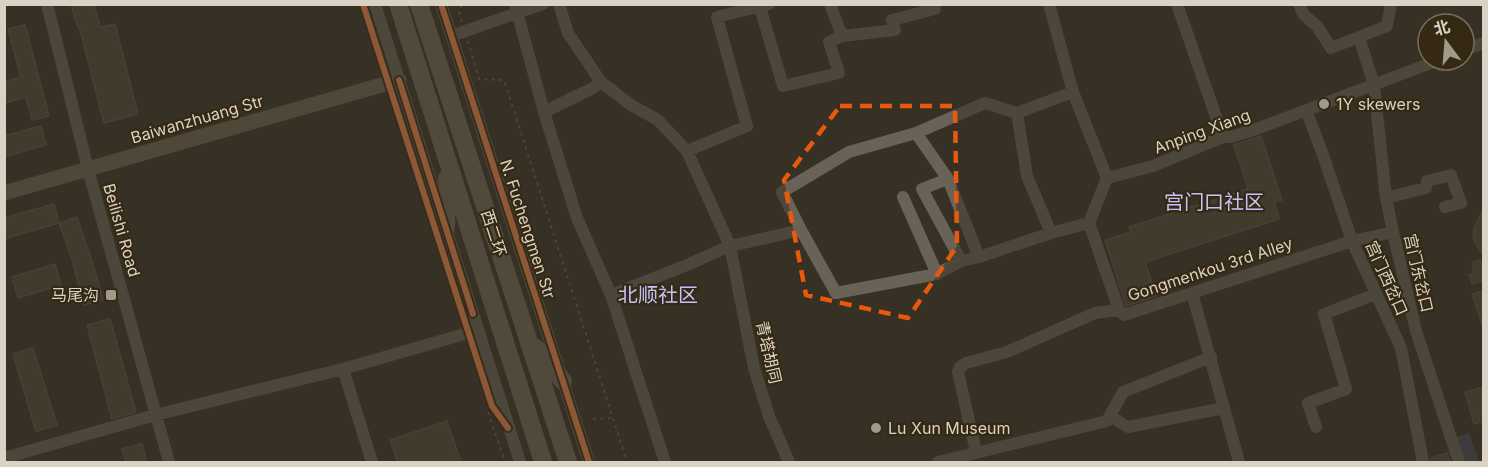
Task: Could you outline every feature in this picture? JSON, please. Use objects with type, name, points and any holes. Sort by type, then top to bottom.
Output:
[{"type":"highway","name":"西二环","points":[[398,4],[543,462]]},
{"type":"highway","name":"西二环","points":[[419,4],[568,462]]},
{"type":"highway","points":[[447,161],[447,228]]},
{"type":"highway","points":[[528,339],[563,381]]},
{"type":"main road","name":"Baiwanzhuang Str","points":[[4,193],[399,80]]},
{"type":"street","name":"Beilishi Road","points":[[47,4],[87,169],[170,462]]},
{"type":"street","points":[[375,4],[520,462]]},
{"type":"street","name":"N. Fuchengmen Str","points":[[441,4],[589,462]]},
{"type":"street","points":[[451,36],[516,9],[543,4]]},
{"type":"street","name":"青塔胡同","points":[[559,4],[568,33],[601,82],[631,105],[658,120],[687,151],[730,246],[754,368],[769,416],[789,462]]},
{"type":"street","points":[[687,151],[747,126],[712,4]]},
{"type":"street","points":[[830,4],[842,36]]},
{"type":"street","points":[[717,17],[765,6],[783,86],[839,73],[829,42],[842,36],[895,30],[892,20],[936,9],[934,4]]},
{"type":"street","points":[[1049,4],[1073,92],[1107,178],[1089,223],[1119,310]]},
{"type":"street","points":[[1177,4],[1223,137]]},
{"type":"street","points":[[1299,4],[1303,14],[1317,26],[1331,48],[1387,26],[1391,4]]},
{"type":"street","points":[[516,9],[544,112],[577,218],[611,295],[665,462]]},
{"type":"street","name":"宫门东岔口","points":[[1359,37],[1374,85],[1386,198],[1416,331],[1459,462]]},
{"type":"street","name":"Anping Xiang","points":[[1107,178],[1153,166],[1223,137],[1231,137],[1259,128],[1416,69]]},
{"type":"street","points":[[544,112],[601,82]]},
{"type":"street","points":[[1073,92],[1017,113],[985,103],[916,133],[849,152],[782,192],[836,293],[936,274],[961,261],[1089,223]]},
{"type":"street","name":"宫门西岔口","points":[[1306,110],[1352,240],[1401,348],[1420,462]]},
{"type":"street","points":[[1017,113],[1027,176],[1051,233]]},
{"type":"street","points":[[916,133],[948,179],[979,257]]},
{"type":"street","points":[[1386,198],[1426,188],[1427,181],[1451,175],[1461,203],[1445,207]]},
{"type":"street","points":[[948,179],[922,189],[961,261]]},
{"type":"street","points":[[903,196],[936,274]]},
{"type":"street","points":[[611,295],[730,246],[801,231]]},
{"type":"street","name":"Gongmenkou 3rd Alley","points":[[976,452],[958,372],[960,367],[976,360],[1007,352],[1095,313],[1119,310],[1124,315],[1352,240],[1393,232]]},
{"type":"street","points":[[1192,293],[1239,462]]},
{"type":"street","points":[[1317,427],[1308,403],[1346,389],[1324,314],[1376,294]]},
{"type":"street","points":[[4,458],[155,415],[344,369],[468,333]]},
{"type":"street","points":[[939,462],[1107,421],[1123,392],[1211,357]]},
{"type":"street","points":[[344,369],[372,462]]},
{"type":"street","points":[[1110,416],[1128,427],[1224,408]]},
{"type":"path","points":[[462,4],[459,12],[479,79],[504,80],[627,462]]},
{"type":"path","points":[[490,409],[508,429]]},
{"type":"path","points":[[490,409],[505,462]]},
{"type":"path","points":[[593,419],[613,418]]},
{"type":"highlighted area","points":[[840,106],[955,106],[957,246],[908,318],[806,295],[784,180]]},
{"type":"shaded area","points":[[1469,433],[1479,461],[1463,462],[1454,438]]},
{"type":"building","points":[[71,4],[94,4],[100,27],[115,24],[138,114],[104,123],[79,26],[77,26]]},
{"type":"building","points":[[25,25],[49,116],[32,120],[26,97],[4,103],[4,82],[21,77],[8,29]]},
{"type":"building","points":[[41,126],[46,145],[4,157],[4,136]]},
{"type":"building","points":[[1261,136],[1282,200],[1274,202],[1279,219],[1145,262],[1156,296],[1126,306],[1105,240],[1131,232],[1129,227],[1248,189],[1234,145]]},
{"type":"building","points":[[54,204],[59,223],[4,239],[4,218]]},
{"type":"building","points":[[1484,208],[1484,257],[1473,235]]},
{"type":"building","points":[[77,217],[103,300],[84,305],[71,256],[59,223]]},
{"type":"building","points":[[1480,260],[1484,280],[1472,284],[1469,275],[1474,273],[1472,262]]},
{"type":"building","points":[[55,264],[61,285],[18,298],[12,277]]},
{"type":"building","points":[[1482,291],[1484,296],[1482,324],[1472,294]]},
{"type":"building","points":[[110,319],[136,412],[112,419],[87,325]]},
{"type":"building","points":[[33,348],[57,425],[36,431],[13,354]]},
{"type":"building","points":[[1484,387],[1484,421],[1474,424],[1465,392]]},
{"type":"building","points":[[447,421],[461,462],[398,462],[390,440]]},
{"type":"building","points":[[142,444],[147,462],[126,462],[122,449]]},
{"type":"building","points":[[1447,453],[1450,462],[1431,462],[1431,458]]},
{"type":"cycle path","points":[[363,4],[492,406],[508,428]]},
{"type":"cycle path","points":[[441,4],[589,462]]},
{"type":"cycle path","points":[[399,80],[473,314]]},
{"type":"place","name":"1Y skewers","points":[[1324,104]]},
{"type":"place","name":"马尾沟","points":[[111,295]]},
{"type":"place","name":"Lu Xun Museum","points":[[876,428]]},
{"type":"district","name":"宫门口社区","points":[[1214,202]]},
{"type":"district","name":"北顺社区","points":[[658,295]]}]
